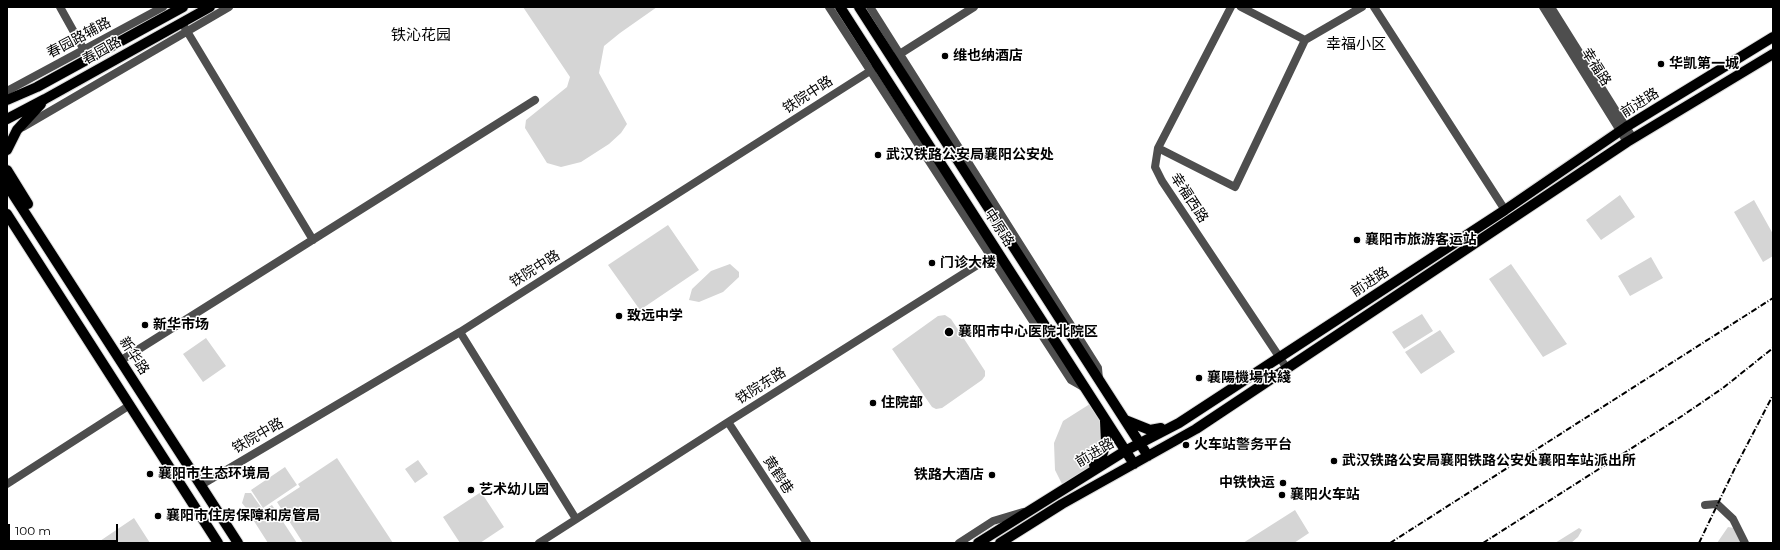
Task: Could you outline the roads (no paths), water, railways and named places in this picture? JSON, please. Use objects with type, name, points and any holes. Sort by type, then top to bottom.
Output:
[{"type":"main road","name":"春园路","points":[[7,100],[37,87],[183,7]]},
{"type":"main road","name":"春园路","points":[[7,119],[210,7]]},
{"type":"main road","name":"中原路","points":[[840,7],[874,68],[995,255],[1134,464]]},
{"type":"main road","name":"中原路","points":[[858,7],[896,57],[1148,456]]},
{"type":"main road","name":"前进路","points":[[978,543],[1076,480],[1125,451],[1179,424],[1505,210],[1624,129],[1773,37]]},
{"type":"main road","name":"前进路","points":[[1000,543],[1062,504],[1196,429],[1288,370],[1630,140],[1773,54]]},
{"type":"main road","points":[[7,93],[37,87]]},
{"type":"main road","points":[[7,150],[17,130],[45,99]]},
{"type":"main road","points":[[7,170],[46,234],[51,253]]},
{"type":"main road","name":"新华路","points":[[7,185],[238,543]]},
{"type":"main road","points":[[7,214],[218,543]]},
{"type":"main road","points":[[1076,480],[1101,460],[1106,443],[1105,420]]},
{"type":"main road","points":[[1125,420],[1150,430],[1179,424]]},
{"type":"street","points":[[60,7],[84,50]]},
{"type":"street","name":"春园路辅路","points":[[7,93],[163,7]]},
{"type":"street","points":[[17,130],[229,7]]},
{"type":"street","points":[[829,7],[874,68]]},
{"type":"street","points":[[870,7],[896,57],[974,7]]},
{"type":"street","name":"幸福西路","points":[[1231,7],[1158,148],[1155,167],[1162,181],[1288,370]]},
{"type":"street","points":[[1241,7],[1304,40]]},
{"type":"street","points":[[1158,148],[1235,187],[1304,40],[1362,7]]},
{"type":"street","points":[[1374,7],[1505,210]]},
{"type":"street","name":"幸福路","points":[[1543,7],[1624,129]]},
{"type":"street","name":"幸福路","points":[[1552,7],[1630,140]]},
{"type":"street","points":[[182,22],[313,240]]},
{"type":"street","name":"铁院中路","points":[[200,485],[460,332],[874,68]]},
{"type":"street","points":[[120,360],[535,100]]},
{"type":"street","name":"铁院东路","points":[[539,543],[728,422],[995,255]]},
{"type":"street","points":[[460,332],[576,519]]},
{"type":"street","points":[[7,484],[130,405]]},
{"type":"street","name":"黄鹤巷","points":[[728,422],[807,543]]},
{"type":"street","points":[[1705,504],[1717,504],[1734,519],[1745,543]]},
{"type":"street","points":[[959,543],[993,521],[1030,510]]},
{"type":"railway","points":[[1390,543],[1773,298]]},
{"type":"railway","points":[[1483,543],[1682,416],[1723,388],[1773,348]]},
{"type":"railway","points":[[1699,543],[1735,468],[1773,395]]},
{"type":"place","name":"维也纳酒店","points":[[945,56]]},
{"type":"place","name":"华凯第一城","points":[[1661,64]]},
{"type":"place","name":"武汉铁路公安局襄阳公安处","points":[[878,155]]},
{"type":"place","name":"襄阳市旅游客运站","points":[[1357,240]]},
{"type":"place","name":"门诊大楼","points":[[932,263]]},
{"type":"place","name":"致远中学","points":[[619,316]]},
{"type":"place","name":"新华市场","points":[[145,325]]},
{"type":"place","name":"襄阳市中心医院北院区","points":[[949,332]]},
{"type":"place","name":"襄陽機場快綫","points":[[1199,378]]},
{"type":"place","name":"住院部","points":[[873,403]]},
{"type":"place","name":"火车站警务平台","points":[[1186,445]]},
{"type":"place","name":"武汉铁路公安局襄阳铁路公安处襄阳车站派出所","points":[[1334,461]]},
{"type":"place","name":"襄阳市生态环境局","points":[[150,474]]},
{"type":"place","name":"铁路大酒店","points":[[992,475]]},
{"type":"place","name":"中铁快运","points":[[1283,483]]},
{"type":"place","name":"艺术幼儿园","points":[[471,490]]},
{"type":"place","name":"襄阳火车站","points":[[1282,495]]},
{"type":"place","name":"襄阳市住房保障和房管局","points":[[158,516]]},
{"type":"district","name":"铁沁花园","points":[[421,36]]},
{"type":"district","name":"幸福小区","points":[[1356,45]]}]
